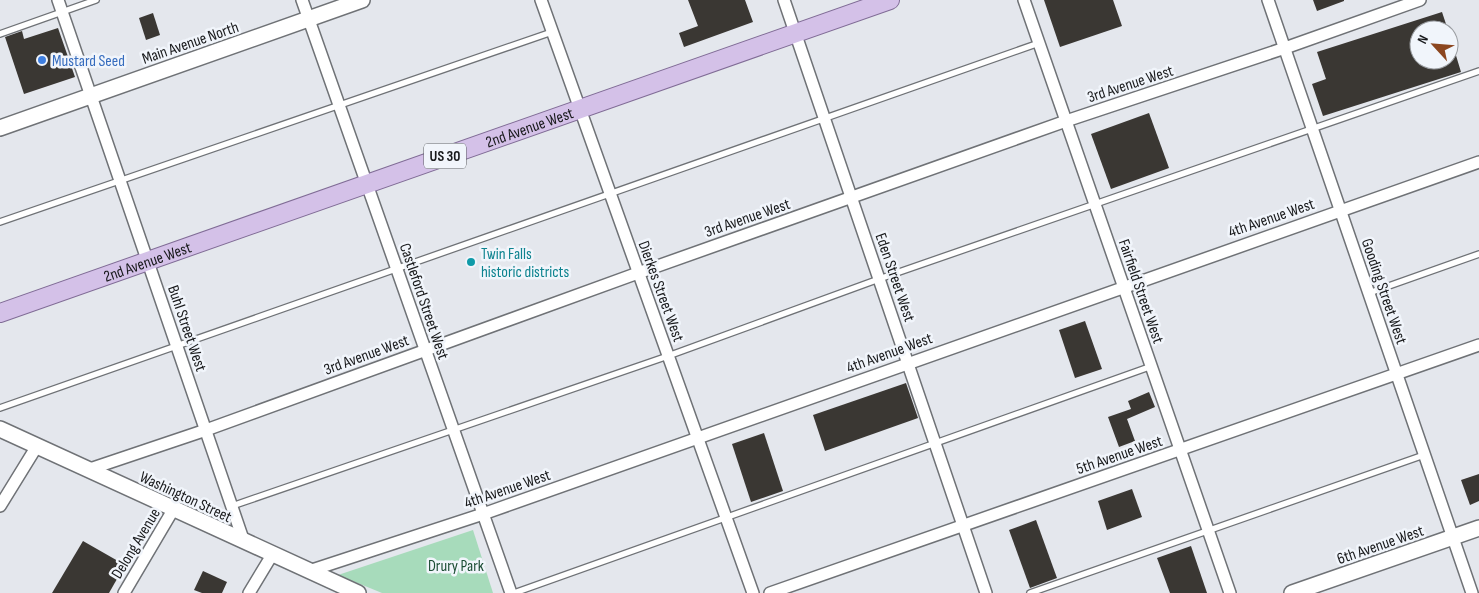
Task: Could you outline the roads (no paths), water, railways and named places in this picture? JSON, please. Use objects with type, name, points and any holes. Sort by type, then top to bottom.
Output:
[{"type":"main road","name":"Main Avenue North","points":[[0,128],[362,0]]},
{"type":"main road","name":"2nd Avenue West","points":[[0,313],[366,182],[890,0]]},
{"type":"main road","name":"Washington Street","points":[[0,429],[173,510],[358,593]]},
{"type":"main road","name":"6th Avenue West","points":[[1292,593],[1479,528]]},
{"type":"street","name":"Buhl Street West","points":[[58,0],[244,542]]},
{"type":"street","name":"Castleford Street West","points":[[302,0],[512,593]]},
{"type":"street","name":"Dierkes Street West","points":[[541,0],[752,593]]},
{"type":"street","name":"Eden Street West","points":[[784,0],[986,593]]},
{"type":"street","name":"Fairfield Street West","points":[[1024,0],[1230,593]]},
{"type":"street","name":"Gooding Street West","points":[[1268,0],[1472,593]]},
{"type":"street","name":"3rd Avenue West","points":[[88,470],[206,430],[638,273],[1066,121],[1420,0]]},
{"type":"street","name":"4th Avenue West","points":[[308,571],[483,514],[908,362],[1479,162]]},
{"type":"street","name":"5th Avenue West","points":[[770,593],[1479,345]]},
{"type":"street","points":[[0,506],[37,446]]},
{"type":"street","name":"Delong Avenue","points":[[124,593],[173,510]]},
{"type":"street","points":[[250,593],[272,555]]},
{"type":"lane","points":[[0,34],[96,0]]},
{"type":"lane","points":[[0,222],[552,32]]},
{"type":"lane","points":[[0,408],[1039,43]]},
{"type":"lane","points":[[232,506],[453,428],[668,356],[879,280],[1479,70]]},
{"type":"lane","points":[[1369,294],[1479,254]]},
{"type":"lane","points":[[512,593],[1152,366]]},
{"type":"lane","points":[[1030,593],[1424,455]]},
{"type":"place","name":"Mustard Seed","points":[[42,60]]},
{"type":"place","name":"Twin Falls historic districts","points":[[471,262]]},
{"type":"park label","name":"Drury Park","points":[[456,565]]}]
